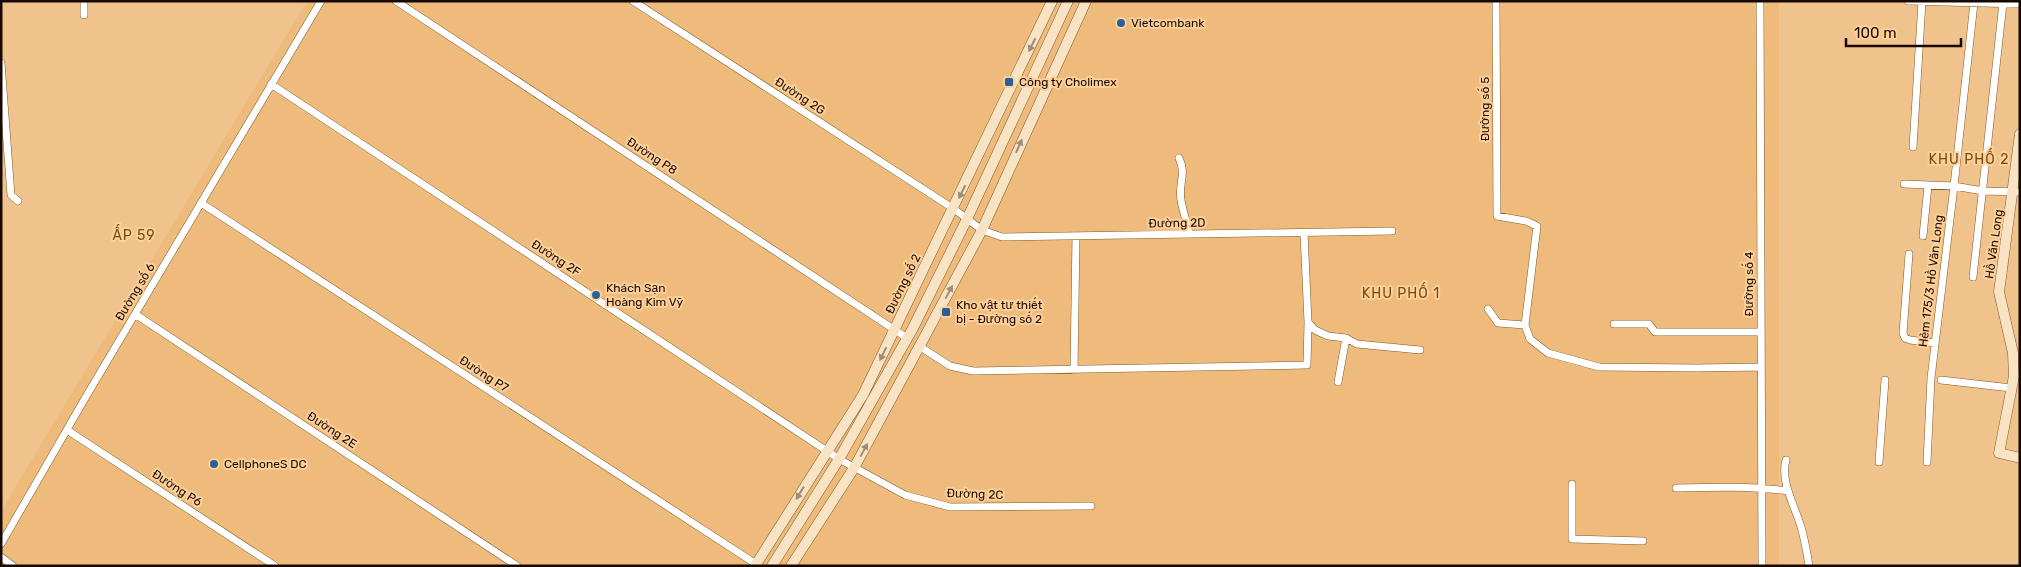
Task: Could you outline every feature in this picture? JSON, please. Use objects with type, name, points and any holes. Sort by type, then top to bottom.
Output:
[{"type":"main road","name":"Đường số 2","points":[[755,565],[863,395],[954,209],[1052,1]]},
{"type":"main road","points":[[772,566],[839,459],[907,338],[967,219],[1068,1]]},
{"type":"main road","points":[[791,566],[854,468],[982,230],[1086,1]]},
{"type":"main road","name":"Hồ Văn Long","points":[[2020,134],[2017,192],[2000,292],[2017,376],[2011,388],[1999,453],[2020,458]]},
{"type":"street","points":[[84,1],[84,15]]},
{"type":"street","name":"Đường số 6","points":[[1,544],[321,1]]},
{"type":"street","name":"Đường P8","points":[[396,1],[907,338]]},
{"type":"street","name":"Đường 2G","points":[[633,1],[967,219]]},
{"type":"street","name":"Đường số 5","points":[[1496,1],[1497,216],[1526,221],[1537,226],[1525,325]]},
{"type":"street","name":"Đường số 4","points":[[1760,1],[1762,566]]},
{"type":"street","points":[[1908,1],[2020,4]]},
{"type":"street","points":[[1913,147],[1922,2]]},
{"type":"street","name":"Hẻm 175/3 Hồ Văn Long","points":[[1927,462],[1931,378],[1974,3]]},
{"type":"street","points":[[1973,277],[2003,3]]},
{"type":"street","points":[[1,63],[11,195],[18,201]]},
{"type":"street","name":"Đường 2F","points":[[271,84],[839,459]]},
{"type":"street","points":[[1179,158],[1183,170],[1180,199],[1189,234]]},
{"type":"street","points":[[1904,184],[1954,186],[2017,192]]},
{"type":"street","points":[[1923,236],[1928,186]]},
{"type":"street","name":"Đường P7","points":[[201,203],[755,565]]},
{"type":"street","name":"Đường 2D","points":[[967,219],[982,230],[1002,237],[1392,231]]},
{"type":"street","points":[[919,346],[950,366],[973,371],[1306,365],[1308,322],[1304,233]]},
{"type":"street","points":[[1074,370],[1076,236]]},
{"type":"street","points":[[1909,254],[1903,333],[1905,338],[1910,340],[1935,342]]},
{"type":"street","points":[[1488,309],[1498,323],[1525,325],[1530,339],[1548,354],[1599,367],[1760,367]]},
{"type":"street","name":"Đường 2E","points":[[135,314],[517,566]]},
{"type":"street","points":[[1308,322],[1315,330],[1328,336],[1346,338],[1357,344],[1420,350]]},
{"type":"street","points":[[1614,324],[1649,324],[1655,332],[1760,332]]},
{"type":"street","points":[[1338,382],[1346,338]]},
{"type":"street","points":[[1879,462],[1885,380]]},
{"type":"street","points":[[1940,380],[2011,388]]},
{"type":"street","name":"Đường P6","points":[[67,430],[274,566]]},
{"type":"street","name":"Đường 2C","points":[[839,459],[905,495],[950,507],[1091,506]]},
{"type":"street","points":[[1786,460],[1784,468],[1788,491],[1802,530],[1809,566]]},
{"type":"street","points":[[1572,484],[1572,539],[1643,541]]},
{"type":"street","points":[[1676,488],[1763,487],[1788,491]]},
{"type":"street","points":[[1,557],[13,566]]},
{"type":"shaded area","points":[[307,1],[1779,1],[1779,566],[1,566],[1,511]]},
{"type":"place","name":"Vietcombank","points":[[1121,23]]},
{"type":"place","name":"Công ty Cholimex","points":[[1009,82]]},
{"type":"place","name":"Khách Sạn Hoàng Kim Vỹ","points":[[596,295]]},
{"type":"place","name":"Kho vật tư thiết bị - Đường số 2","points":[[946,312]]},
{"type":"place","name":"CellphoneS DC","points":[[214,464]]},
{"type":"district","name":"KHU PHỐ 2","points":[[1969,159]]},
{"type":"district","name":"ẤP 59","points":[[134,235]]},
{"type":"district","name":"KHU PHỐ 1","points":[[1401,293]]}]
